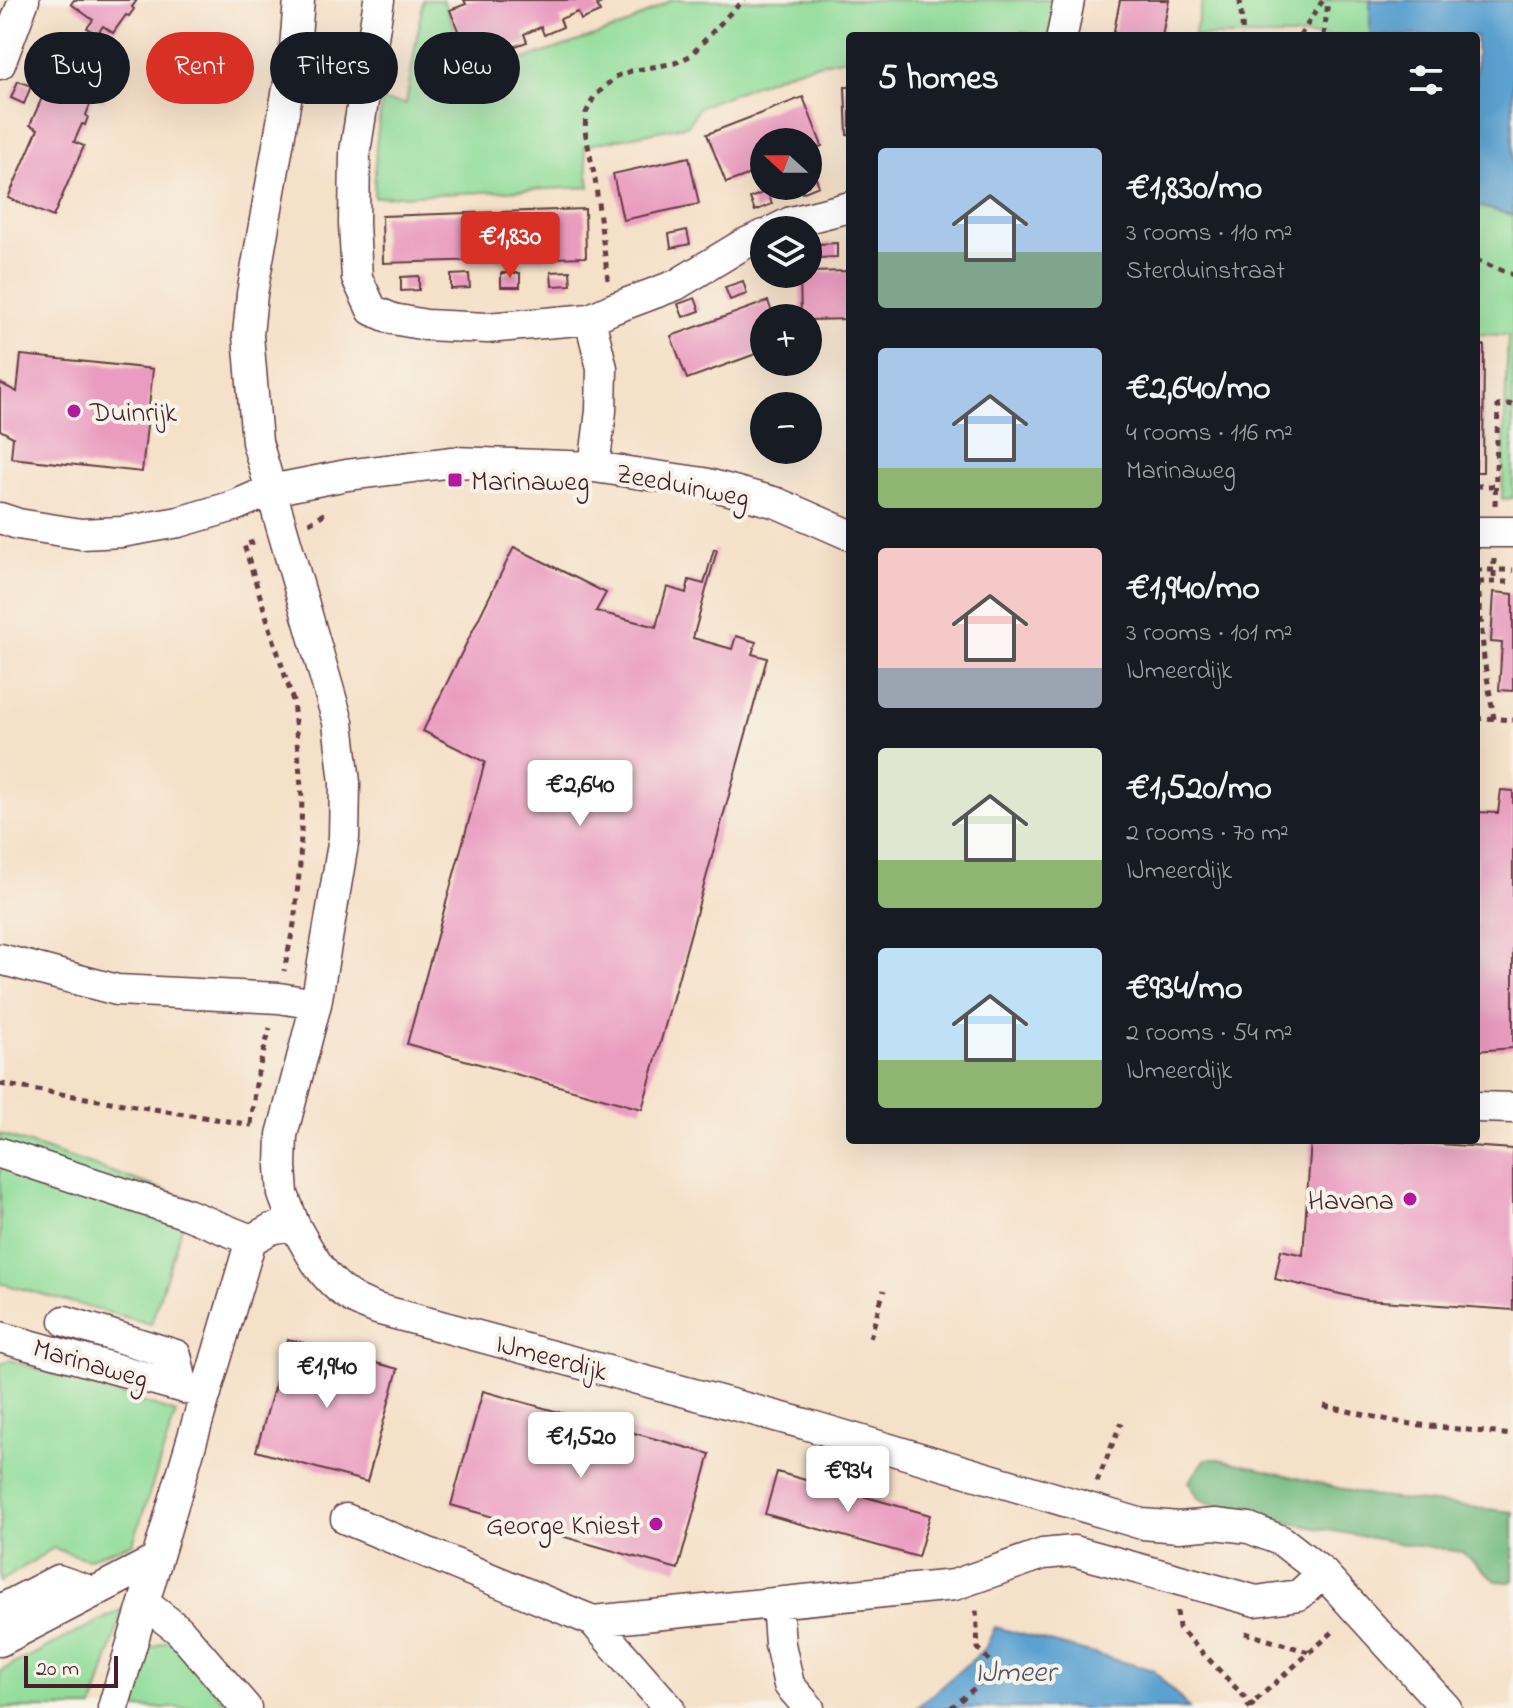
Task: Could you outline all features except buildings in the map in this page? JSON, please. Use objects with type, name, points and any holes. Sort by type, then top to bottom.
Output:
[{"type":"street","points":[[0,64],[24,0]]},
{"type":"street","points":[[113,1708],[156,1560],[194,1391],[251,1240],[271,1229],[294,1224],[283,1194],[282,1135],[316,1004],[344,838],[345,783],[338,722],[257,442],[248,335],[252,294],[295,48],[299,0]]},
{"type":"street","points":[[379,0],[355,152],[357,278],[372,310],[393,319],[426,325],[487,328],[601,314],[676,285],[750,241]]},
{"type":"street","points":[[1063,32],[1069,0]]},
{"type":"street","points":[[815,216],[846,208]]},
{"type":"street","points":[[594,467],[601,411],[601,314]]},
{"type":"street","name":"Zeeduinweg","points":[[0,518],[81,534],[122,532],[179,522],[234,506],[271,490],[347,475],[453,462],[594,467],[704,483],[777,503],[846,533]]},
{"type":"street","points":[[0,959],[117,990],[279,998],[316,1004]]},
{"type":"street","points":[[0,1153],[187,1214],[251,1240]]},
{"type":"street","name":"IJmeerdijk","points":[[294,1224],[329,1280],[350,1297],[377,1309],[805,1424],[1142,1524],[1179,1527],[1215,1524],[1249,1528],[1282,1541],[1323,1573],[1446,1708]]},
{"type":"street","name":"Marinaweg","points":[[65,1321],[176,1355],[194,1391]]},
{"type":"street","name":"Marinaweg","points":[[0,1337],[194,1391]]},
{"type":"street","points":[[346,1519],[593,1621],[669,1708]]},
{"type":"street","points":[[593,1621],[954,1585],[1043,1554],[1074,1551],[1256,1601],[1299,1595],[1323,1573]]},
{"type":"street","points":[[0,1641],[156,1560]]},
{"type":"street","points":[[0,1610],[58,1580],[93,1592]]},
{"type":"street","points":[[144,1603],[179,1630],[246,1708]]},
{"type":"street","points":[[777,1603],[780,1644],[789,1685],[809,1708]]},
{"type":"path","points":[[601,314],[595,179],[585,131],[586,113],[594,97],[615,77],[675,63],[690,56],[745,0]]},
{"type":"path","points":[[1240,0],[1243,32]]},
{"type":"path","points":[[1303,32],[1325,0]]},
{"type":"path","points":[[1324,32],[1325,0]]},
{"type":"path","points":[[1480,262],[1513,275]]},
{"type":"path","points":[[1494,582],[1498,406],[1513,405]]},
{"type":"path","points":[[1480,486],[1495,486]]},
{"type":"path","points":[[244,545],[293,701],[302,798],[295,909],[279,998],[257,1076],[250,1125]]},
{"type":"path","points":[[1480,570],[1513,570]]},
{"type":"path","points":[[1480,582],[1513,582]]},
{"type":"path","points":[[1480,615],[1494,719]]},
{"type":"path","points":[[1480,719],[1513,720]]},
{"type":"path","points":[[0,1084],[250,1125],[282,1135]]},
{"type":"path","points":[[870,1338],[884,1290]]},
{"type":"path","points":[[1324,1406],[1403,1423],[1513,1435]]},
{"type":"path","points":[[1086,1507],[1121,1423]]},
{"type":"path","points":[[951,1708],[997,1669],[978,1648],[976,1608],[954,1585]]},
{"type":"path","points":[[1192,1616],[1177,1611],[1179,1628],[1251,1707],[1358,1611]]},
{"type":"path","points":[[1236,1630],[1309,1652]]},
{"type":"green space","points":[[423,0],[443,0],[456,32],[418,32]]},
{"type":"green space","points":[[671,0],[1056,0],[1050,32],[846,32],[846,58],[793,70],[699,107],[688,125],[584,146],[590,187],[374,197],[382,104],[406,104],[414,55],[414,104],[520,104],[520,61],[624,26]]},
{"type":"green space","points":[[1203,0],[1370,0],[1370,32],[1195,32]]},
{"type":"green space","points":[[1480,207],[1513,215],[1513,498],[1502,499],[1508,335],[1480,334]]},
{"type":"green space","points":[[0,1134],[191,1199],[151,1324],[0,1283]]},
{"type":"green space","points":[[10,1360],[176,1413],[133,1543],[87,1559],[53,1548],[0,1582],[0,1365]]},
{"type":"green space","points":[[1206,1459],[1219,1459],[1371,1496],[1513,1512],[1513,1580],[1496,1581],[1462,1552],[1229,1512],[1198,1498],[1189,1481]]},
{"type":"green space","points":[[123,1609],[93,1708],[0,1708],[0,1671]]},
{"type":"green space","points":[[172,1639],[229,1708],[130,1708],[148,1649]]},
{"type":"water","points":[[1370,0],[1513,0],[1513,215],[1480,207],[1480,32],[1370,32]]},
{"type":"water","name":"IJmeer","points":[[995,1627],[1153,1670],[1189,1708],[916,1708],[985,1649]]},
{"type":"place","name":"Duinrijk","points":[[74,411]]},
{"type":"place","name":"Marinaweg","points":[[455,480]]},
{"type":"place","name":"Havana","points":[[1410,1199]]},
{"type":"place","name":"George Kniest","points":[[656,1524]]}]
